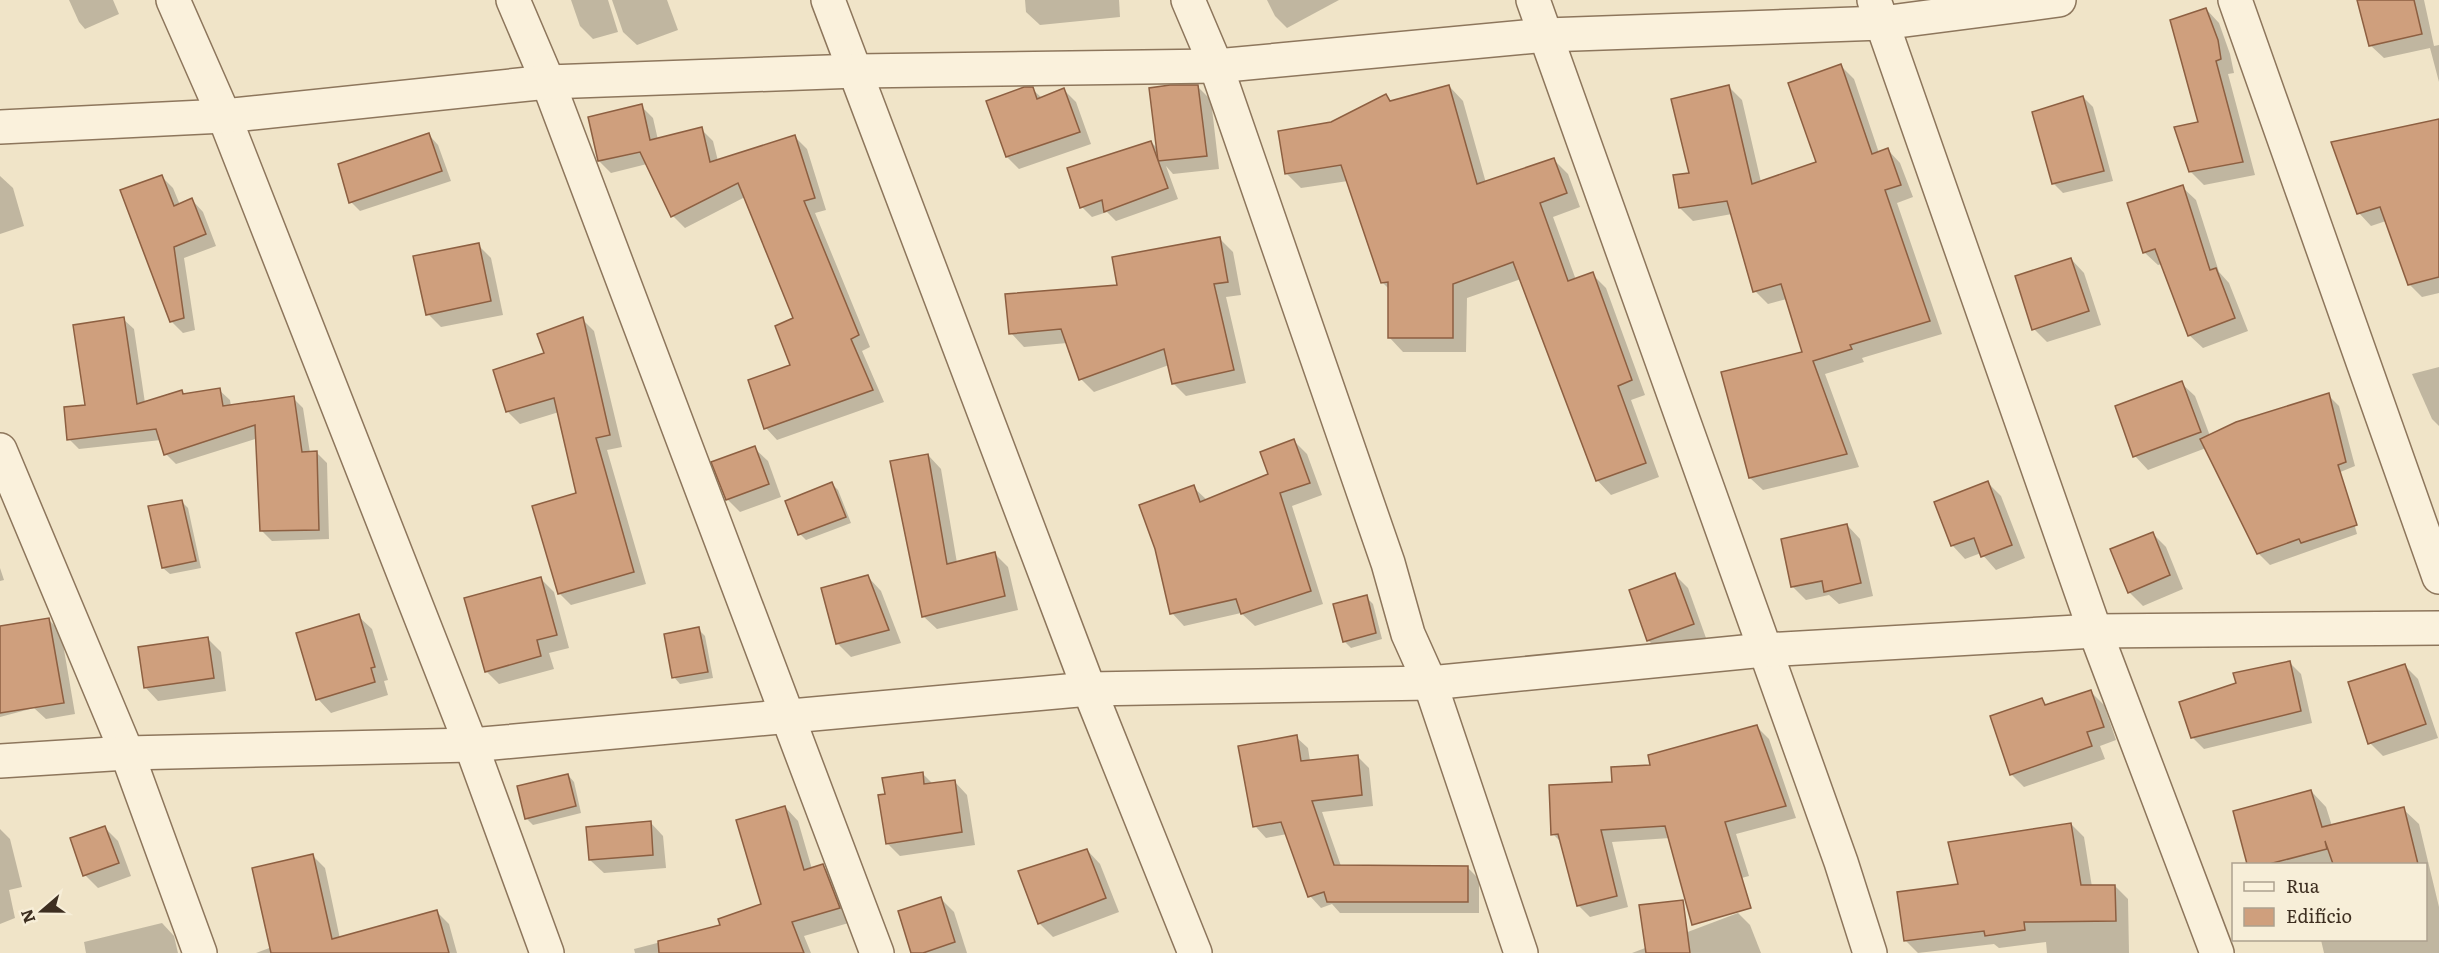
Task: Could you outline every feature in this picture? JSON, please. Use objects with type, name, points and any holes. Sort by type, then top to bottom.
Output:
[{"type":"street","points":[[173,0],[224,116],[471,745],[547,953]]},
{"type":"street","points":[[513,0],[549,82],[877,953]]},
{"type":"street","points":[[828,0],[857,71],[1089,689],[1195,953]]},
{"type":"street","points":[[1188,0],[1216,66],[1388,563],[1408,634],[1430,683],[1521,953]]},
{"type":"street","points":[[1533,0],[1841,862],[1870,953]]},
{"type":"street","points":[[0,127],[224,116],[549,82],[857,71],[1216,66],[1546,35],[2059,0]]},
{"type":"street","points":[[2235,0],[2439,577]]},
{"type":"street","points":[[1878,12],[2096,631],[2217,953]]},
{"type":"street","points":[[0,450],[128,753],[200,953]]},
{"type":"street","points":[[0,761],[128,753],[471,745],[1089,689],[1430,683],[1764,650],[2096,631],[2439,628]]},
{"type":"building","points":[[2357,0],[2414,0],[2422,34],[2369,46]]},
{"type":"building","points":[[2206,8],[2218,40],[2221,59],[2216,61],[2243,162],[2189,172],[2174,127],[2198,122],[2170,20]]},
{"type":"building","points":[[1841,64],[1872,154],[1888,148],[1901,185],[1885,190],[1930,321],[1850,345],[1852,349],[1813,361],[1847,454],[1749,478],[1721,372],[1802,352],[1781,284],[1753,292],[1727,201],[1679,208],[1673,175],[1689,173],[1671,99],[1729,85],[1752,184],[1816,162],[1788,83]]},
{"type":"building","points":[[1198,85],[1207,156],[1158,161],[1149,88]]},
{"type":"building","points":[[1449,85],[1477,184],[1554,158],[1567,193],[1540,203],[1568,281],[1593,272],[1632,380],[1618,386],[1646,463],[1596,481],[1513,262],[1453,284],[1453,338],[1388,338],[1388,282],[1381,283],[1341,165],[1285,174],[1278,131],[1331,122],[1386,94],[1390,101]]},
{"type":"building","points":[[1024,87],[1033,87],[1037,99],[1064,88],[1080,132],[1006,157],[986,101]]},
{"type":"building","points":[[2083,96],[2104,171],[2052,184],[2032,112]]},
{"type":"building","points":[[642,104],[650,140],[702,127],[710,162],[795,135],[815,198],[804,201],[859,335],[851,339],[873,390],[764,429],[748,380],[790,365],[775,326],[793,318],[738,183],[671,217],[640,152],[598,161],[588,117]]},
{"type":"building","points":[[2439,119],[2439,277],[2408,285],[2380,207],[2357,214],[2331,142]]},
{"type":"building","points":[[429,133],[442,171],[349,203],[338,164]]},
{"type":"building","points":[[1151,141],[1168,188],[1104,212],[1102,200],[1080,208],[1067,168]]},
{"type":"building","points":[[162,175],[174,206],[192,198],[206,234],[174,247],[184,318],[170,322],[120,190]]},
{"type":"building","points":[[2183,185],[2210,270],[2216,268],[2235,318],[2188,336],[2155,249],[2143,253],[2127,203]]},
{"type":"building","points":[[1220,237],[1228,282],[1214,284],[1234,370],[1172,384],[1164,349],[1079,380],[1061,329],[1009,334],[1005,294],[1117,285],[1112,257]]},
{"type":"building","points":[[479,243],[491,301],[426,315],[413,256]]},
{"type":"building","points":[[2071,258],[2089,311],[2032,330],[2015,276]]},
{"type":"building","points":[[124,317],[137,404],[182,390],[183,394],[220,388],[223,406],[294,396],[302,452],[317,451],[319,530],[260,531],[255,425],[164,455],[156,429],[67,440],[64,407],[85,405],[73,325]]},
{"type":"building","points":[[583,317],[610,435],[596,438],[634,572],[558,594],[532,506],[576,493],[554,398],[506,412],[493,370],[544,353],[537,334]]},
{"type":"building","points":[[2182,381],[2201,432],[2133,457],[2115,406]]},
{"type":"building","points":[[2329,393],[2346,462],[2338,465],[2357,525],[2301,543],[2299,539],[2257,554],[2200,439],[2236,422]]},
{"type":"building","points":[[1294,439],[1310,483],[1280,493],[1311,591],[1241,614],[1236,599],[1170,614],[1155,549],[1139,505],[1194,485],[1200,502],[1268,474],[1260,452]]},
{"type":"building","points":[[755,446],[769,484],[726,500],[711,462]]},
{"type":"building","points":[[928,454],[947,564],[995,552],[1005,596],[922,617],[890,461]]},
{"type":"building","points":[[1988,481],[2012,545],[1981,557],[1974,538],[1951,546],[1934,502]]},
{"type":"building","points":[[832,482],[846,517],[798,535],[785,501]]},
{"type":"building","points":[[182,500],[196,561],[162,568],[148,506]]},
{"type":"building","points":[[1847,524],[1861,583],[1824,592],[1822,581],[1791,587],[1781,539]]},
{"type":"building","points":[[2153,532],[2170,575],[2128,593],[2110,549]]},
{"type":"building","points":[[1675,573],[1694,624],[1647,641],[1629,590]]},
{"type":"building","points":[[868,575],[889,630],[836,644],[821,588]]},
{"type":"building","points":[[541,577],[557,635],[537,640],[541,656],[485,672],[464,598]]},
{"type":"building","points":[[1367,595],[1376,633],[1343,642],[1333,604]]},
{"type":"building","points":[[359,614],[375,667],[371,668],[375,682],[316,700],[296,633]]},
{"type":"building","points":[[49,618],[64,703],[0,713],[0,626]]},
{"type":"building","points":[[699,627],[708,672],[672,678],[664,634]]},
{"type":"building","points":[[208,637],[214,678],[144,688],[138,647]]},
{"type":"building","points":[[2290,661],[2301,711],[2191,738],[2179,702],[2236,683],[2233,673]]},
{"type":"building","points":[[2405,664],[2426,724],[2368,744],[2348,682]]},
{"type":"building","points":[[2091,690],[2104,727],[2087,732],[2092,746],[2010,775],[1990,716],[2042,698],[2045,705]]},
{"type":"building","points":[[1757,725],[1786,806],[1725,822],[1751,908],[1692,925],[1665,826],[1601,830],[1617,896],[1577,906],[1558,834],[1551,835],[1549,785],[1612,782],[1611,767],[1650,765],[1648,755]]},
{"type":"building","points":[[1297,735],[1301,761],[1358,755],[1362,795],[1312,801],[1334,865],[1468,866],[1468,902],[1327,902],[1324,892],[1308,897],[1281,822],[1253,827],[1238,746]]},
{"type":"building","points":[[923,772],[924,784],[955,780],[962,832],[886,844],[878,795],[885,794],[882,778]]},
{"type":"building","points":[[568,774],[576,806],[525,819],[517,786]]},
{"type":"building","points":[[2311,790],[2322,827],[2404,807],[2418,863],[2333,863],[2325,841],[2327,849],[2273,863],[2247,863],[2233,811]]},
{"type":"building","points":[[785,806],[804,870],[823,864],[840,908],[792,922],[804,953],[659,953],[658,941],[720,925],[718,919],[761,904],[736,820]]},
{"type":"building","points":[[651,821],[653,855],[589,860],[586,827]]},
{"type":"building","points":[[2071,823],[2081,885],[2115,885],[2116,921],[2024,922],[2025,930],[1985,936],[1984,931],[1904,941],[1897,892],[1958,884],[1948,842]]},
{"type":"building","points":[[105,826],[119,863],[83,876],[70,838]]},
{"type":"building","points":[[1087,849],[1106,898],[1038,924],[1018,871]]},
{"type":"building","points":[[313,854],[332,939],[437,910],[449,953],[271,953],[252,868]]},
{"type":"building","points":[[941,897],[955,942],[923,953],[911,953],[898,911]]},
{"type":"building","points":[[1683,900],[1690,953],[1646,953],[1639,905]]}]
